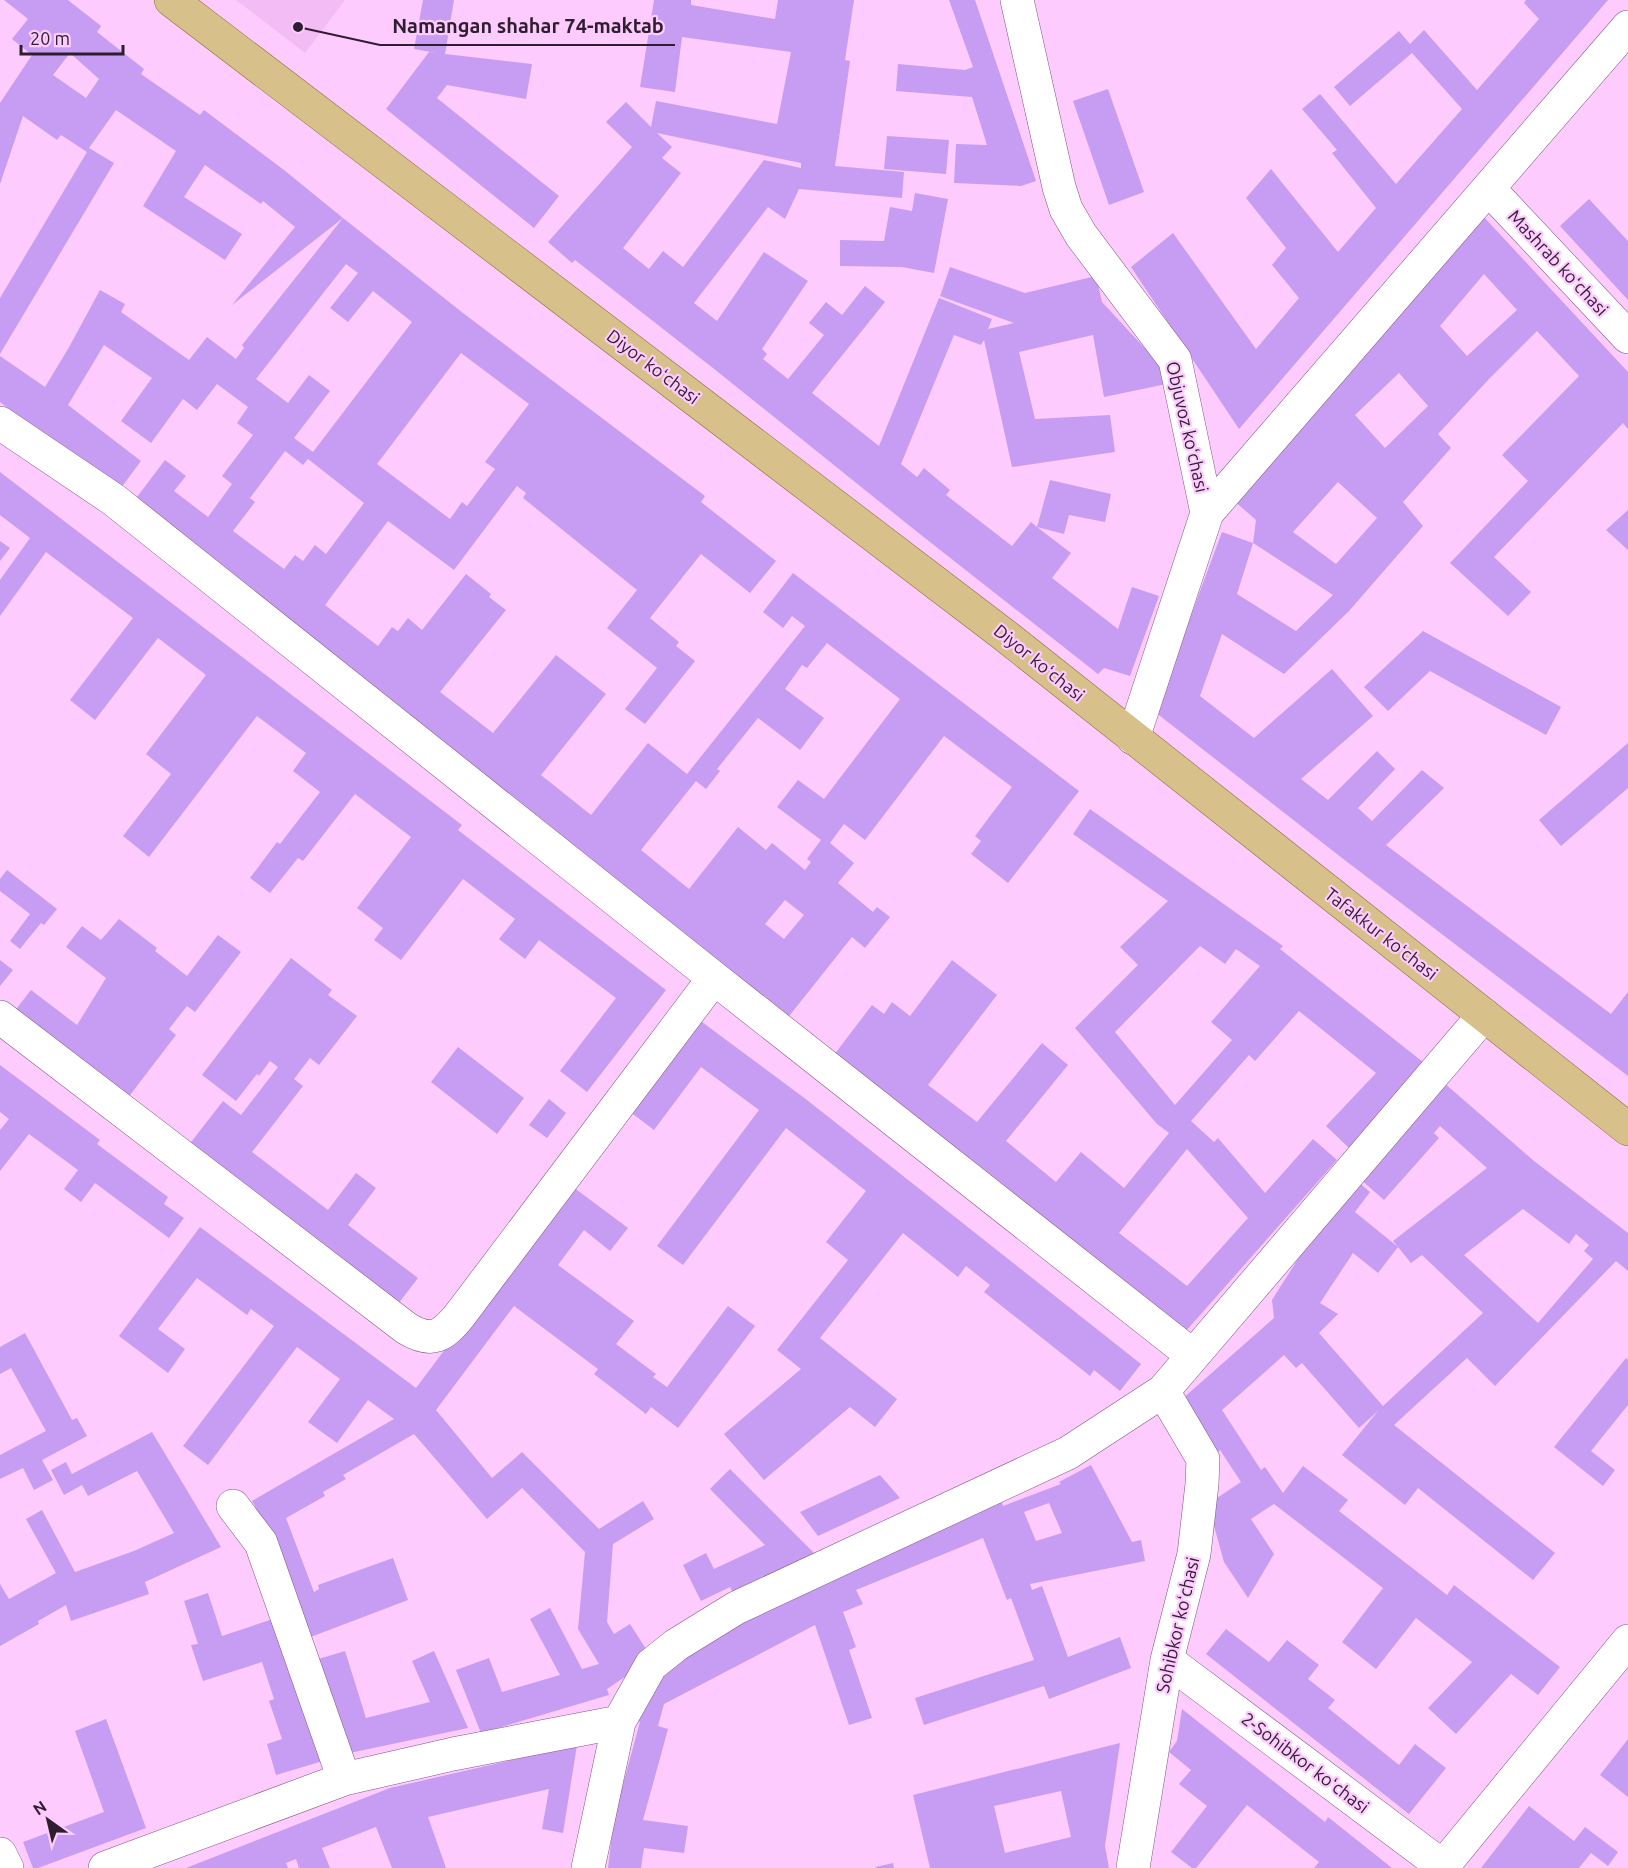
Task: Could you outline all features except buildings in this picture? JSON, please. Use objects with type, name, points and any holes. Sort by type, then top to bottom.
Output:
[{"type":"main road","name":"Diyor koʻchasi","points":[[171,0],[1003,634],[1133,738]]},
{"type":"main road","name":"Tafakkur koʻchasi","points":[[1133,738],[1628,1130]]},
{"type":"street","name":"Objuvoz koʻchasi","points":[[1017,0],[1066,209],[1081,235],[1175,360],[1207,513],[1133,738]]},
{"type":"street","points":[[1207,513],[1628,27]]},
{"type":"street","name":"Mashrab koʻchasi","points":[[1489,189],[1628,337]]},
{"type":"street","points":[[0,423],[114,500],[1192,1355]]},
{"type":"street","points":[[0,1017],[406,1328],[419,1336],[432,1337],[448,1330],[460,1315],[714,978]]},
{"type":"street","points":[[588,1868],[619,1722],[651,1665],[676,1645],[736,1608],[1068,1453],[1163,1391],[1484,1015]]},
{"type":"street","name":"Sohibkor koʻchasi","points":[[1133,1868],[1167,1660],[1194,1554],[1202,1484],[1203,1459],[1163,1391]]},
{"type":"street","points":[[233,1506],[261,1544],[344,1779]]},
{"type":"street","points":[[1444,1867],[1623,1656]]},
{"type":"street","name":"2-Sohibkor koʻchasi","points":[[1167,1660],[1444,1867]]},
{"type":"street","points":[[105,1868],[344,1779],[453,1754],[619,1722]]},
{"type":"street","points":[[0,1854],[7,1868]]},
{"type":"shaded area","points":[[236,0],[345,0],[305,53]]},
{"type":"place","name":"Namangan shahar 74-maktab","points":[[298,27]]}]
